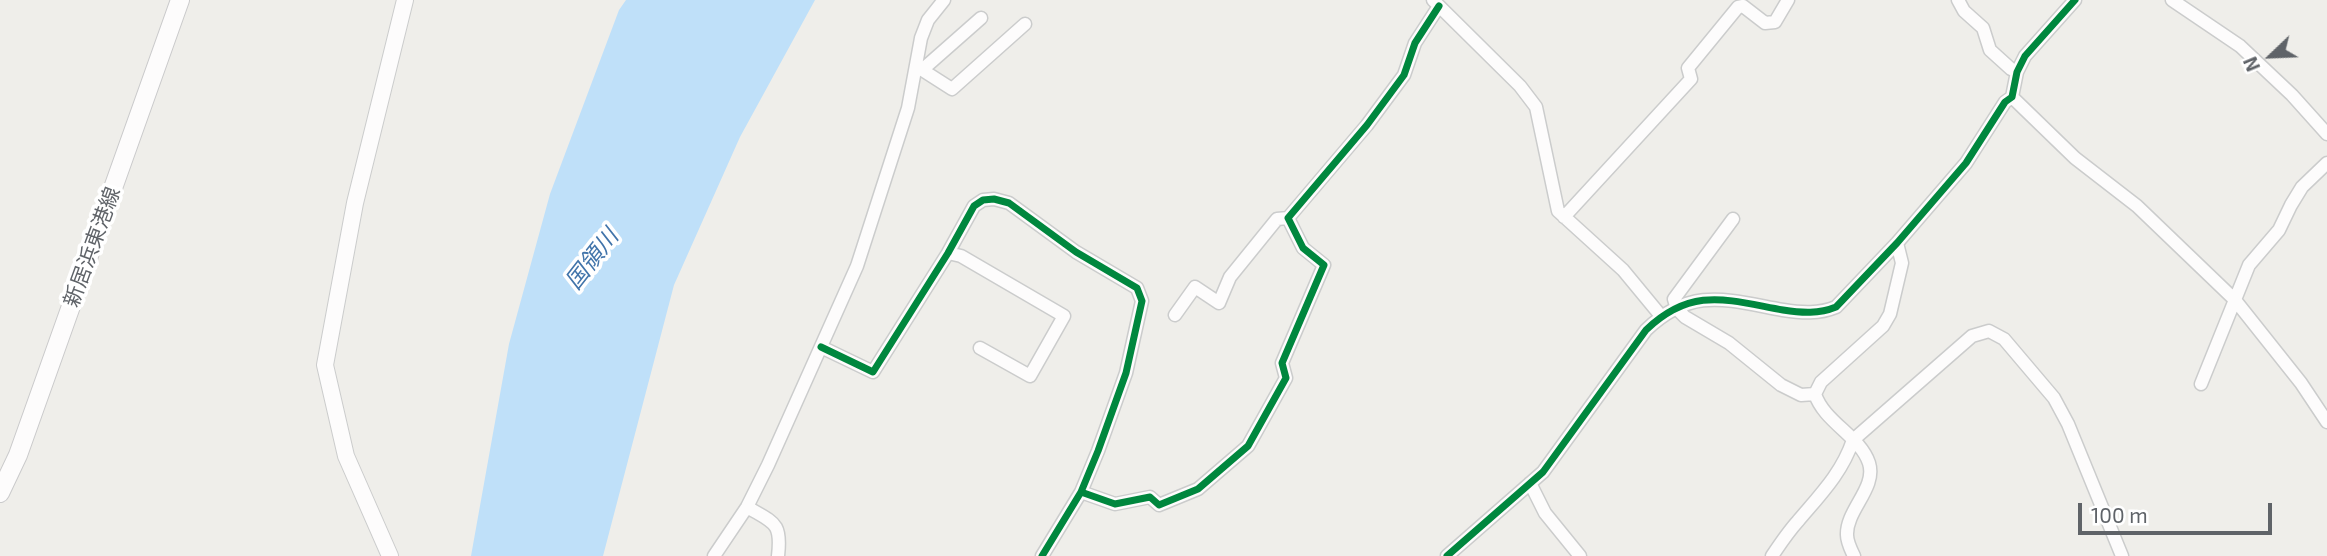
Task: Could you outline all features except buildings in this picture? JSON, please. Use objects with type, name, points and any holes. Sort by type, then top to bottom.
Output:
[{"type":"main road","name":"新居浜東港線","points":[[0,493],[18,455],[180,0]]},
{"type":"street","points":[[390,556],[346,456],[325,365],[355,203],[405,0]]},
{"type":"street","points":[[714,556],[747,507],[768,465],[857,266],[908,108],[919,68],[921,38],[928,20],[944,0]]},
{"type":"street","points":[[1564,217],[1691,79],[1688,68],[1738,7],[1742,6],[1765,23],[1775,22],[1788,0]]},
{"type":"street","points":[[1958,0],[1965,11],[1983,28],[1990,50],[2017,72]]},
{"type":"street","points":[[1447,556],[1543,472],[1646,330],[1661,316],[1695,300],[1717,298],[1796,312],[1823,313],[1836,307],[1897,243],[1966,163],[2012,97],[2017,72],[2025,56],[2075,0]]},
{"type":"street","points":[[2172,0],[2240,46],[2292,95],[2327,134]]},
{"type":"street","points":[[1175,315],[1195,287],[1219,303],[1230,277],[1269,228],[1277,219],[1288,218],[1367,125],[1404,75],[1415,43],[1436,3],[1520,86],[1536,107],[1558,211],[1623,270],[1661,316]]},
{"type":"street","points":[[919,68],[981,18]]},
{"type":"street","points":[[919,68],[952,89],[1025,24]]},
{"type":"street","points":[[2012,97],[2075,158],[2137,206],[2235,300],[2323,403],[2327,422]]},
{"type":"street","points":[[2201,384],[2249,265],[2279,230],[2302,187],[2327,163]]},
{"type":"street","points":[[821,347],[873,372],[948,253],[974,206],[983,200],[994,199],[1009,203],[1076,252],[1137,288],[1142,301],[1126,373],[1081,492],[1042,556]]},
{"type":"street","points":[[1081,492],[1115,504],[1150,496],[1159,505],[1198,489],[1248,446],[1286,377],[1282,363],[1324,265],[1303,248],[1288,218]]},
{"type":"street","points":[[1733,219],[1674,299],[1677,309],[1685,317],[1729,344],[1781,385],[1801,395],[1815,394]]},
{"type":"street","points":[[1854,556],[1846,537],[1849,518],[1870,479],[1869,463],[1853,440],[1819,406],[1815,394],[1822,382],[1883,326],[1890,314],[1902,263],[1897,243]]},
{"type":"street","points":[[948,253],[961,256],[1064,316],[1030,376],[980,348]]},
{"type":"street","points":[[1772,556],[1796,522],[1826,491],[1846,460],[1853,440],[1972,336],[1989,331],[2004,339],[2054,398],[2068,424],[2122,556]]},
{"type":"street","points":[[1530,483],[1545,513],[1580,556]]},
{"type":"street","points":[[747,507],[774,524],[779,533],[778,556]]},
{"type":"water","name":"国領川","points":[[626,0],[815,0],[740,137],[674,285],[603,556],[471,556],[509,344],[550,194],[619,10]]},
{"type":"cycle path","points":[[1447,556],[1543,472],[1646,330],[1663,316],[1679,307],[1711,300],[1804,312],[1836,307],[1897,243],[1966,163],[2005,102],[2012,97],[2017,72],[2025,56],[2075,0]]},
{"type":"cycle path","points":[[1081,492],[1115,504],[1150,497],[1159,505],[1198,489],[1248,446],[1286,378],[1282,363],[1324,265],[1303,248],[1288,218],[1367,125],[1404,75],[1415,43],[1439,6]]},
{"type":"cycle path","points":[[821,347],[873,372],[948,253],[974,206],[983,200],[994,199],[1009,203],[1076,252],[1137,288],[1142,301],[1126,373],[1081,492],[1042,556]]}]
